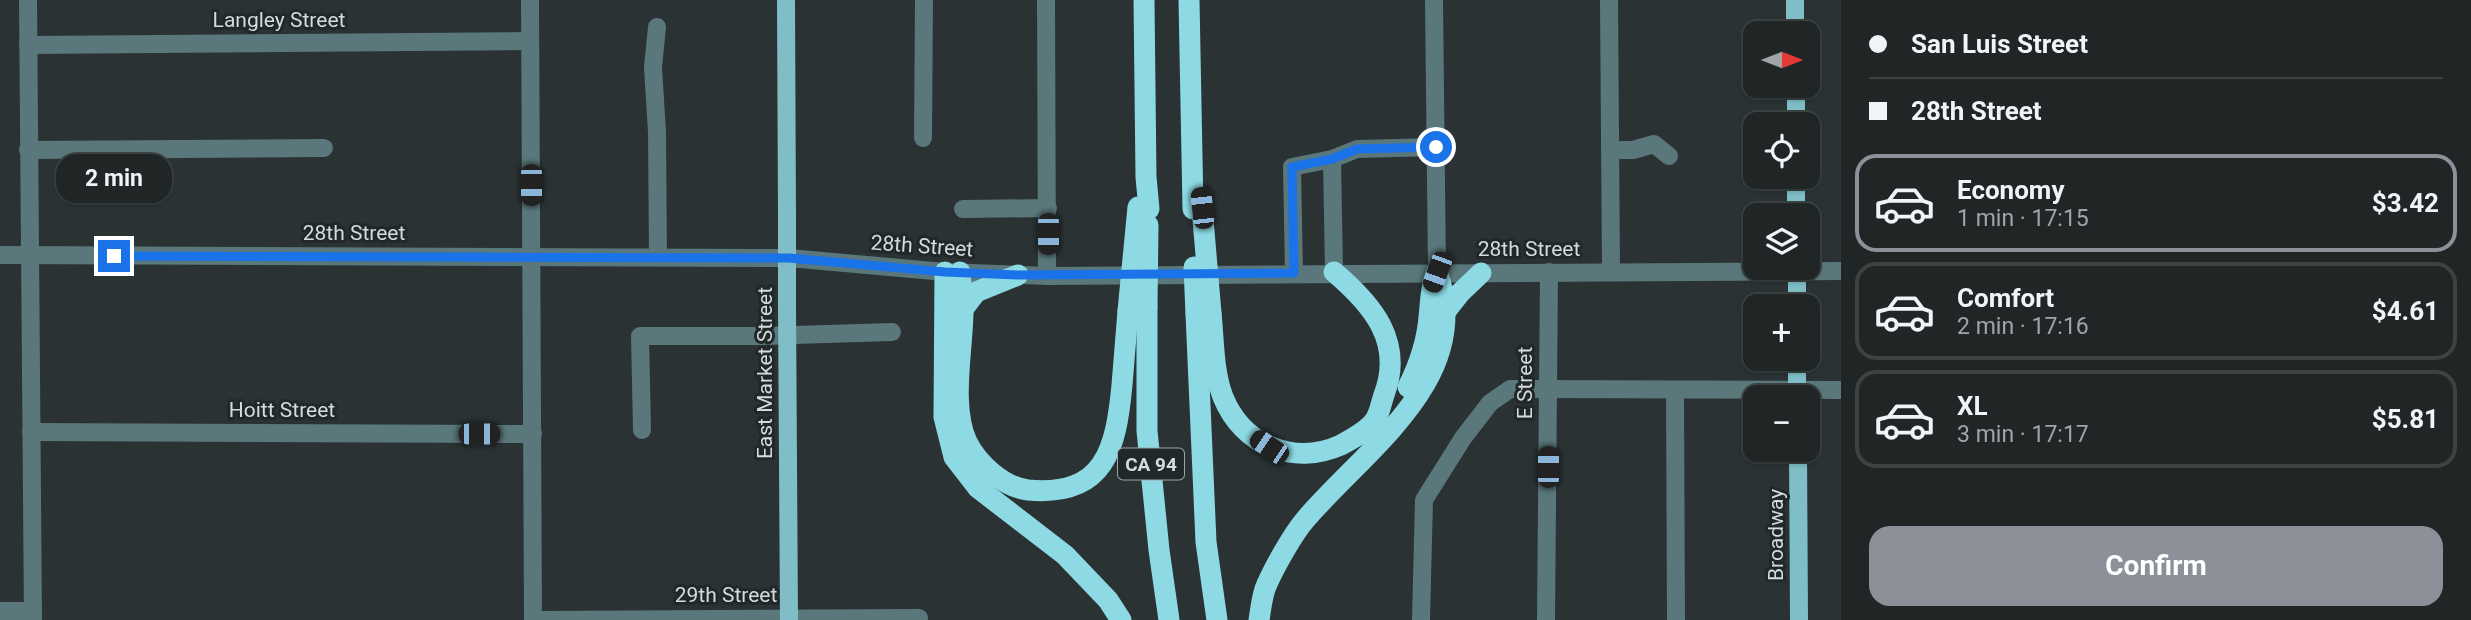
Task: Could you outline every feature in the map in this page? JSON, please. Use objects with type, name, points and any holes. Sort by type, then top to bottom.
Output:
[{"type":"highway","name":"CA 94","points":[[1144,0],[1146,177],[1138,309],[1147,431],[1169,620]]},
{"type":"highway","name":"CA 94","points":[[1189,0],[1203,314],[1206,542],[1217,620]]},
{"type":"highway","points":[[953,272],[963,309],[960,401],[967,442],[981,463],[999,478],[1022,489],[1045,491],[1071,488],[1088,478],[1111,450],[1138,309]]},
{"type":"highway","points":[[953,272],[944,417],[954,457],[978,488],[1065,555],[1108,600],[1121,620]]},
{"type":"highway","points":[[1334,272],[1359,293],[1387,339],[1391,360],[1389,381],[1375,421]]},
{"type":"highway","points":[[1259,620],[1266,586],[1304,521],[1397,425],[1422,391],[1433,368],[1445,312],[1443,289],[1437,272]]},
{"type":"highway","points":[[1203,314],[1223,398],[1236,421],[1269,447],[1286,453],[1310,454],[1352,439],[1390,409],[1406,390],[1418,368],[1426,343],[1429,291],[1437,272]]},
{"type":"highway","points":[[1445,312],[1481,273]]},
{"type":"highway","points":[[963,309],[976,292],[1018,275]]},
{"type":"main road","name":"East Market Street","points":[[786,0],[789,619]]},
{"type":"main road","points":[[1795,0],[1795,21]]},
{"type":"main road","name":"Broadway","points":[[1798,462],[1799,620]]},
{"type":"street","points":[[0,611],[33,616],[28,0]]},
{"type":"street","points":[[530,0],[533,620]]},
{"type":"street","points":[[923,138],[924,0]]},
{"type":"street","points":[[1046,0],[1047,276]]},
{"type":"street","points":[[1434,0],[1437,272]]},
{"type":"street","points":[[1609,0],[1611,272]]},
{"type":"street","points":[[657,27],[653,67],[657,132],[658,257]]},
{"type":"street","name":"Langley Street","points":[[28,45],[530,41]]},
{"type":"street","points":[[1610,150],[1633,150],[1654,144],[1669,156]]},
{"type":"street","points":[[1294,273],[1292,167],[1332,159],[1357,149],[1436,147]]},
{"type":"street","points":[[28,150],[324,148]]},
{"type":"street","points":[[1332,159],[1334,272]]},
{"type":"street","points":[[963,209],[1048,208]]},
{"type":"street","name":"28th Street","points":[[0,255],[789,258],[953,272],[1047,276],[1743,271]]},
{"type":"street","name":"28th Street","points":[[1820,271],[1841,271]]},
{"type":"street","name":"E Street","points":[[1546,620],[1549,272]]},
{"type":"street","points":[[642,430],[640,336],[892,332]]},
{"type":"street","points":[[1421,620],[1424,500],[1463,438],[1490,403],[1510,389],[1743,392]]},
{"type":"street","points":[[1675,390],[1676,620]]},
{"type":"street","points":[[1820,391],[1841,390]]},
{"type":"street","name":"Hoitt Street","points":[[31,432],[533,434]]},
{"type":"street","name":"29th Street","points":[[533,620],[919,618]]},
{"type":"route","points":[[114,256],[789,258],[945,272],[1047,276],[1294,273],[1292,167],[1332,159],[1357,149],[1436,147]]}]
